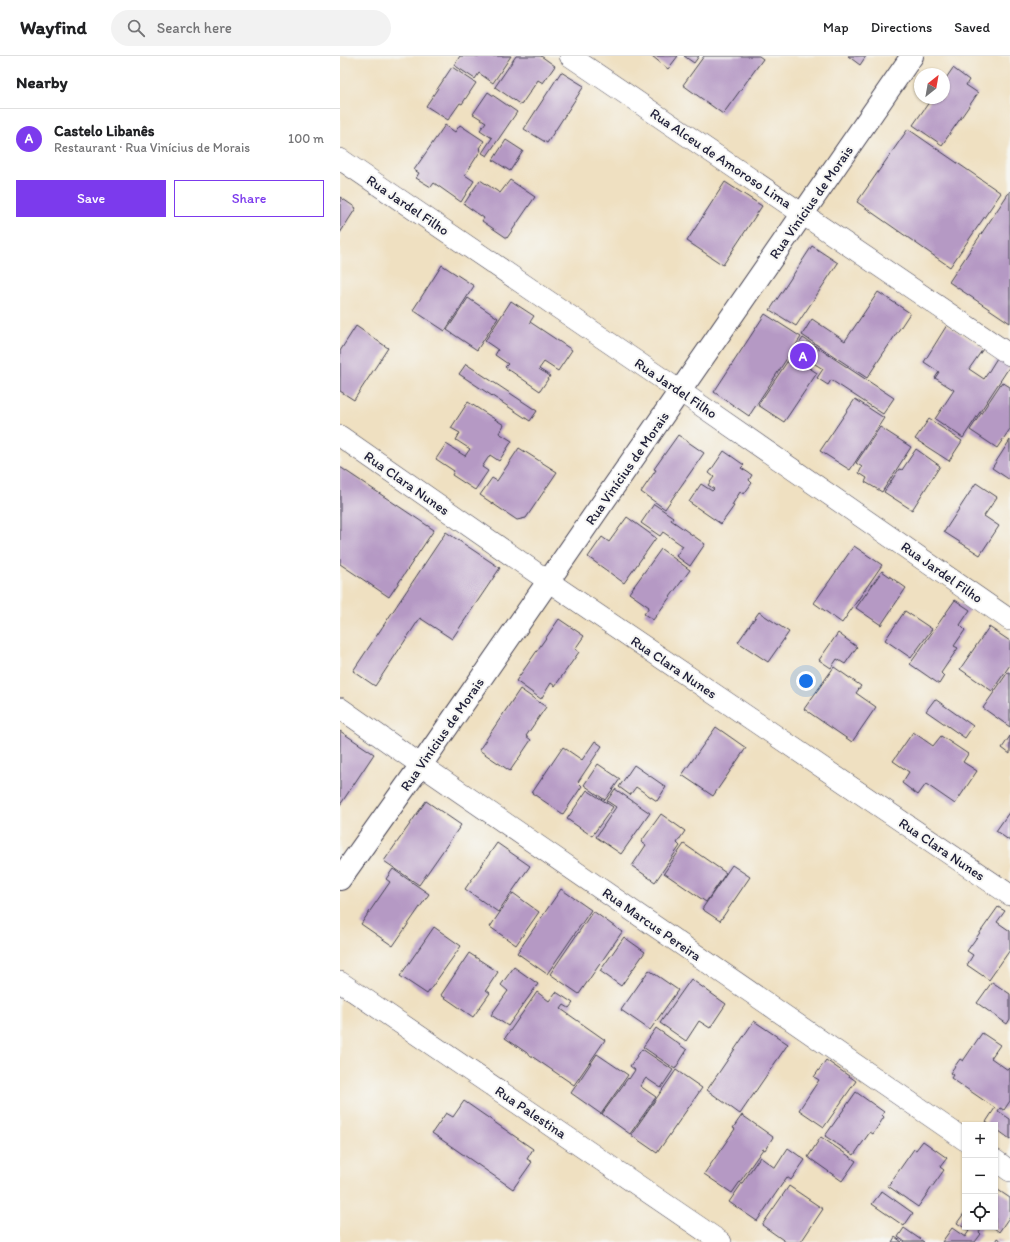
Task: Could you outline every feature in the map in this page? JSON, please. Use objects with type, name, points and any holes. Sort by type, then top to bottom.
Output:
[{"type":"street","name":"Rua Alceu de Amoroso Lima","points":[[570,56],[1010,355]]},
{"type":"street","name":"Rua Vinícius de Morais","points":[[340,879],[421,765],[912,56]]},
{"type":"street","name":"Rua Jardel Filho","points":[[340,159],[680,391],[1010,620]]},
{"type":"street","name":"Rua Clara Nunes","points":[[340,436],[548,581],[1010,895]]},
{"type":"street","name":"Rua Marcus Pereira","points":[[340,708],[962,1138]]},
{"type":"street","name":"Rua Palestina","points":[[340,982],[721,1242]]},
{"type":"street","points":[[998,1162],[1010,1170]]},
{"type":"building","points":[[460,56],[511,56],[493,83],[479,73],[475,79],[454,65]]},
{"type":"building","points":[[516,56],[541,56],[555,66],[543,83],[538,80],[521,105],[495,87]]},
{"type":"building","points":[[652,56],[678,56],[668,69]]},
{"type":"building","points":[[684,56],[699,56],[694,63]]},
{"type":"building","points":[[704,56],[759,56],[763,59],[723,114],[683,85]]},
{"type":"building","points":[[848,56],[866,56],[860,65]]},
{"type":"building","points":[[452,67],[476,83],[462,104],[460,103],[448,120],[426,106]]},
{"type":"building","points":[[953,68],[969,80],[966,85],[978,93],[942,145],[913,125],[928,104],[950,104],[950,72]]},
{"type":"building","points":[[561,72],[584,86],[547,143],[524,129]]},
{"type":"building","points":[[488,92],[517,112],[487,156],[482,153],[492,138],[480,130],[486,122],[473,114]]},
{"type":"building","points":[[445,125],[455,132],[460,125],[484,141],[479,148],[481,150],[465,175],[474,181],[461,202],[434,183],[431,187],[416,178],[419,173],[414,170]]},
{"type":"building","points":[[908,129],[1001,193],[950,267],[857,202]]},
{"type":"building","points":[[506,140],[523,151],[510,171],[493,160]]},
{"type":"building","points":[[480,180],[500,193],[510,180],[535,197],[507,238],[482,221],[484,218],[464,204]]},
{"type":"building","points":[[725,182],[762,206],[723,265],[687,241]]},
{"type":"building","points":[[1010,191],[1010,323],[949,282]]},
{"type":"building","points":[[340,197],[356,208],[340,233]]},
{"type":"building","points":[[812,246],[838,263],[796,326],[770,310]]},
{"type":"building","points":[[442,265],[474,286],[445,331],[413,310]]},
{"type":"building","points":[[878,292],[910,313],[867,378],[802,335],[812,319],[845,341]]},
{"type":"building","points":[[468,298],[498,318],[477,350],[447,330]]},
{"type":"building","points":[[511,301],[534,316],[530,322],[572,350],[558,371],[544,362],[539,369],[550,376],[540,391],[505,367],[508,364],[495,355],[498,350],[485,341]]},
{"type":"building","points":[[765,314],[801,337],[749,416],[714,392]]},
{"type":"building","points":[[947,325],[983,349],[969,369],[984,379],[997,358],[1010,366],[963,438],[935,419],[954,390],[935,378],[939,372],[924,362]]},
{"type":"building","points":[[356,326],[388,348],[354,400],[340,391],[340,351]]},
{"type":"building","points":[[803,338],[894,398],[883,414],[831,380],[828,385],[817,378],[823,369],[794,351]]},
{"type":"building","points":[[791,356],[817,373],[784,422],[758,405]]},
{"type":"building","points":[[466,364],[537,411],[530,421],[459,374]]},
{"type":"building","points":[[1002,382],[1010,387],[1010,429],[997,448],[970,430]]},
{"type":"building","points":[[855,399],[884,418],[850,470],[820,451]]},
{"type":"building","points":[[468,402],[504,425],[499,433],[512,441],[499,461],[490,455],[482,467],[488,471],[475,490],[452,475],[454,471],[436,459],[446,444],[465,456],[470,449],[456,440],[460,433],[451,428]]},
{"type":"building","points":[[929,419],[962,441],[949,461],[915,439]]},
{"type":"building","points":[[880,427],[911,447],[882,492],[865,482],[867,478],[859,473],[862,467],[856,463]]},
{"type":"building","points":[[678,435],[704,453],[665,509],[641,492],[656,470],[654,469]]},
{"type":"building","points":[[1010,440],[1010,480],[992,468]]},
{"type":"building","points":[[519,448],[557,472],[526,518],[517,520],[480,495],[492,478],[497,481]]},
{"type":"building","points":[[916,449],[940,466],[912,510],[884,492],[899,469],[902,470]]},
{"type":"building","points":[[724,451],[744,465],[741,468],[752,475],[749,480],[752,483],[744,494],[740,492],[732,505],[734,506],[721,524],[689,502],[701,484],[712,491],[714,489],[708,485],[714,477],[709,473]]},
{"type":"building","points":[[340,467],[434,530],[389,597],[340,564]]},
{"type":"building","points":[[976,483],[997,497],[984,516],[999,526],[980,555],[944,532]]},
{"type":"building","points":[[654,504],[673,517],[671,520],[705,544],[690,566],[676,556],[683,546],[663,532],[660,536],[641,523]]},
{"type":"building","points":[[627,517],[656,538],[624,583],[588,557],[602,537],[609,542]]},
{"type":"building","points":[[446,532],[500,568],[452,639],[420,618],[375,686],[353,671]]},
{"type":"building","points":[[854,546],[882,565],[842,623],[814,603]]},
{"type":"building","points":[[661,549],[690,570],[653,620],[644,614],[649,607],[629,593]]},
{"type":"building","points":[[882,571],[906,588],[881,625],[856,608]]},
{"type":"building","points":[[955,600],[970,610],[960,625],[965,630],[954,646],[958,648],[941,673],[944,676],[939,684],[910,664]]},
{"type":"building","points":[[905,611],[932,629],[911,658],[885,640]]},
{"type":"building","points":[[759,612],[789,632],[768,662],[738,642]]},
{"type":"building","points":[[559,619],[584,636],[575,649],[579,652],[555,686],[551,683],[541,699],[516,681]]},
{"type":"building","points":[[989,627],[1010,641],[1010,665],[992,691],[960,669]]},
{"type":"building","points":[[838,633],[857,647],[845,664],[837,659],[831,668],[819,660]]},
{"type":"building","points":[[834,667],[861,686],[856,693],[876,707],[852,742],[804,709]]},
{"type":"building","points":[[1008,672],[1010,673],[1010,727],[983,708]]},
{"type":"building","points":[[520,689],[546,707],[526,736],[531,740],[510,771],[479,750]]},
{"type":"building","points":[[935,699],[973,726],[965,738],[926,711]]},
{"type":"building","points":[[716,727],[746,748],[713,796],[682,775]]},
{"type":"building","points":[[340,731],[374,754],[340,805]]},
{"type":"building","points":[[913,732],[933,746],[941,736],[968,754],[963,762],[977,771],[955,804],[926,784],[918,795],[902,783],[909,772],[893,761]]},
{"type":"building","points":[[1010,736],[1010,754],[1002,748]]},
{"type":"building","points":[[595,741],[602,746],[578,782],[582,786],[563,814],[532,793],[563,747],[582,760]]},
{"type":"building","points":[[598,764],[620,779],[605,800],[584,785]]},
{"type":"building","points":[[634,765],[666,787],[657,801],[636,787],[630,795],[619,787]]},
{"type":"building","points":[[615,789],[650,813],[621,854],[596,837],[616,807],[607,801]]},
{"type":"building","points":[[587,790],[613,807],[592,836],[567,819]]},
{"type":"building","points":[[426,801],[461,825],[419,885],[384,861]]},
{"type":"building","points":[[1010,811],[1010,841],[996,831]]},
{"type":"building","points":[[661,814],[685,831],[677,843],[680,846],[655,882],[632,866],[646,845],[641,842]]},
{"type":"building","points":[[497,843],[530,866],[498,912],[465,889]]},
{"type":"building","points":[[684,844],[726,873],[706,902],[664,873]]},
{"type":"building","points":[[732,865],[750,877],[720,921],[702,909]]},
{"type":"building","points":[[393,869],[429,894],[393,946],[361,924],[390,882],[386,879]]},
{"type":"building","points":[[561,889],[591,910],[547,974],[517,953]]},
{"type":"building","points":[[513,893],[539,912],[516,945],[490,927]]},
{"type":"building","points":[[998,907],[1005,911],[997,922],[1010,931],[1010,950],[989,980],[967,965],[973,955],[967,951]]},
{"type":"building","points":[[593,911],[622,932],[579,994],[550,974]]},
{"type":"building","points":[[434,927],[461,946],[427,994],[400,976]]},
{"type":"building","points":[[624,937],[645,952],[621,986],[600,971]]},
{"type":"building","points":[[469,953],[498,972],[486,990],[490,993],[473,1017],[441,995]]},
{"type":"building","points":[[514,967],[538,984],[508,1026],[491,1015],[508,991],[501,985]]},
{"type":"building","points":[[649,970],[678,990],[650,1030],[621,1010]]},
{"type":"building","points":[[691,979],[726,1004],[710,1028],[699,1021],[686,1041],[660,1023]]},
{"type":"building","points":[[992,982],[1010,994],[1010,1019],[1007,1024],[977,1003]]},
{"type":"building","points":[[537,992],[549,1001],[556,992],[573,1003],[569,1008],[564,1005],[561,1009],[605,1040],[574,1085],[505,1038]]},
{"type":"building","points":[[754,1021],[788,1044],[740,1114],[707,1090]]},
{"type":"building","points":[[656,1028],[687,1050],[675,1069],[643,1047]]},
{"type":"building","points":[[982,1033],[1000,1045],[991,1058],[1008,1070],[1010,1068],[1010,1101],[1004,1110],[1000,1108],[998,1111],[1010,1119],[1010,1139],[998,1130],[998,1122],[986,1122],[995,1108],[951,1078],[953,1075],[950,1073],[960,1059],[963,1061]]},
{"type":"building","points":[[642,1049],[673,1070],[661,1088],[646,1078],[640,1086],[656,1097],[630,1134],[602,1114],[635,1070],[630,1066]]},
{"type":"building","points":[[597,1054],[628,1075],[601,1114],[571,1093]]},
{"type":"building","points":[[826,1060],[856,1081],[824,1127],[799,1110],[819,1080],[814,1077]]},
{"type":"building","points":[[676,1070],[702,1088],[657,1153],[631,1135]]},
{"type":"building","points":[[856,1092],[884,1112],[882,1115],[884,1117],[873,1134],[870,1132],[854,1155],[825,1136]]},
{"type":"building","points":[[464,1101],[533,1149],[527,1159],[532,1162],[513,1189],[432,1133],[446,1113],[453,1117]]},
{"type":"building","points":[[742,1115],[773,1137],[765,1150],[763,1149],[732,1193],[704,1174],[735,1129],[733,1128]]},
{"type":"building","points":[[821,1137],[856,1161],[842,1181],[808,1157]]},
{"type":"building","points":[[923,1141],[947,1158],[940,1167],[944,1170],[918,1207],[888,1186],[914,1149],[916,1150]]},
{"type":"building","points":[[788,1148],[805,1160],[791,1180],[787,1177],[757,1221],[729,1202],[760,1157],[775,1168]]},
{"type":"building","points":[[789,1186],[823,1209],[801,1242],[786,1242],[762,1225]]},
{"type":"building","points":[[998,1190],[1010,1198],[1010,1216],[999,1232],[997,1230],[998,1230]]},
{"type":"building","points":[[882,1191],[913,1213],[904,1226],[872,1204]]},
{"type":"building","points":[[962,1216],[962,1226],[957,1223]]},
{"type":"building","points":[[904,1228],[924,1242],[905,1242],[898,1237]]},
{"type":"building","points":[[952,1228],[965,1237],[969,1231],[968,1230],[980,1230],[979,1232],[981,1234],[975,1242],[942,1242]]},
{"type":"building","points":[[895,1237],[902,1242],[892,1242]]},
{"type":"building","points":[[997,1238],[1003,1242],[995,1242]]},
{"type":"place","name":"Castelo Libanês","points":[[803,356]]}]
